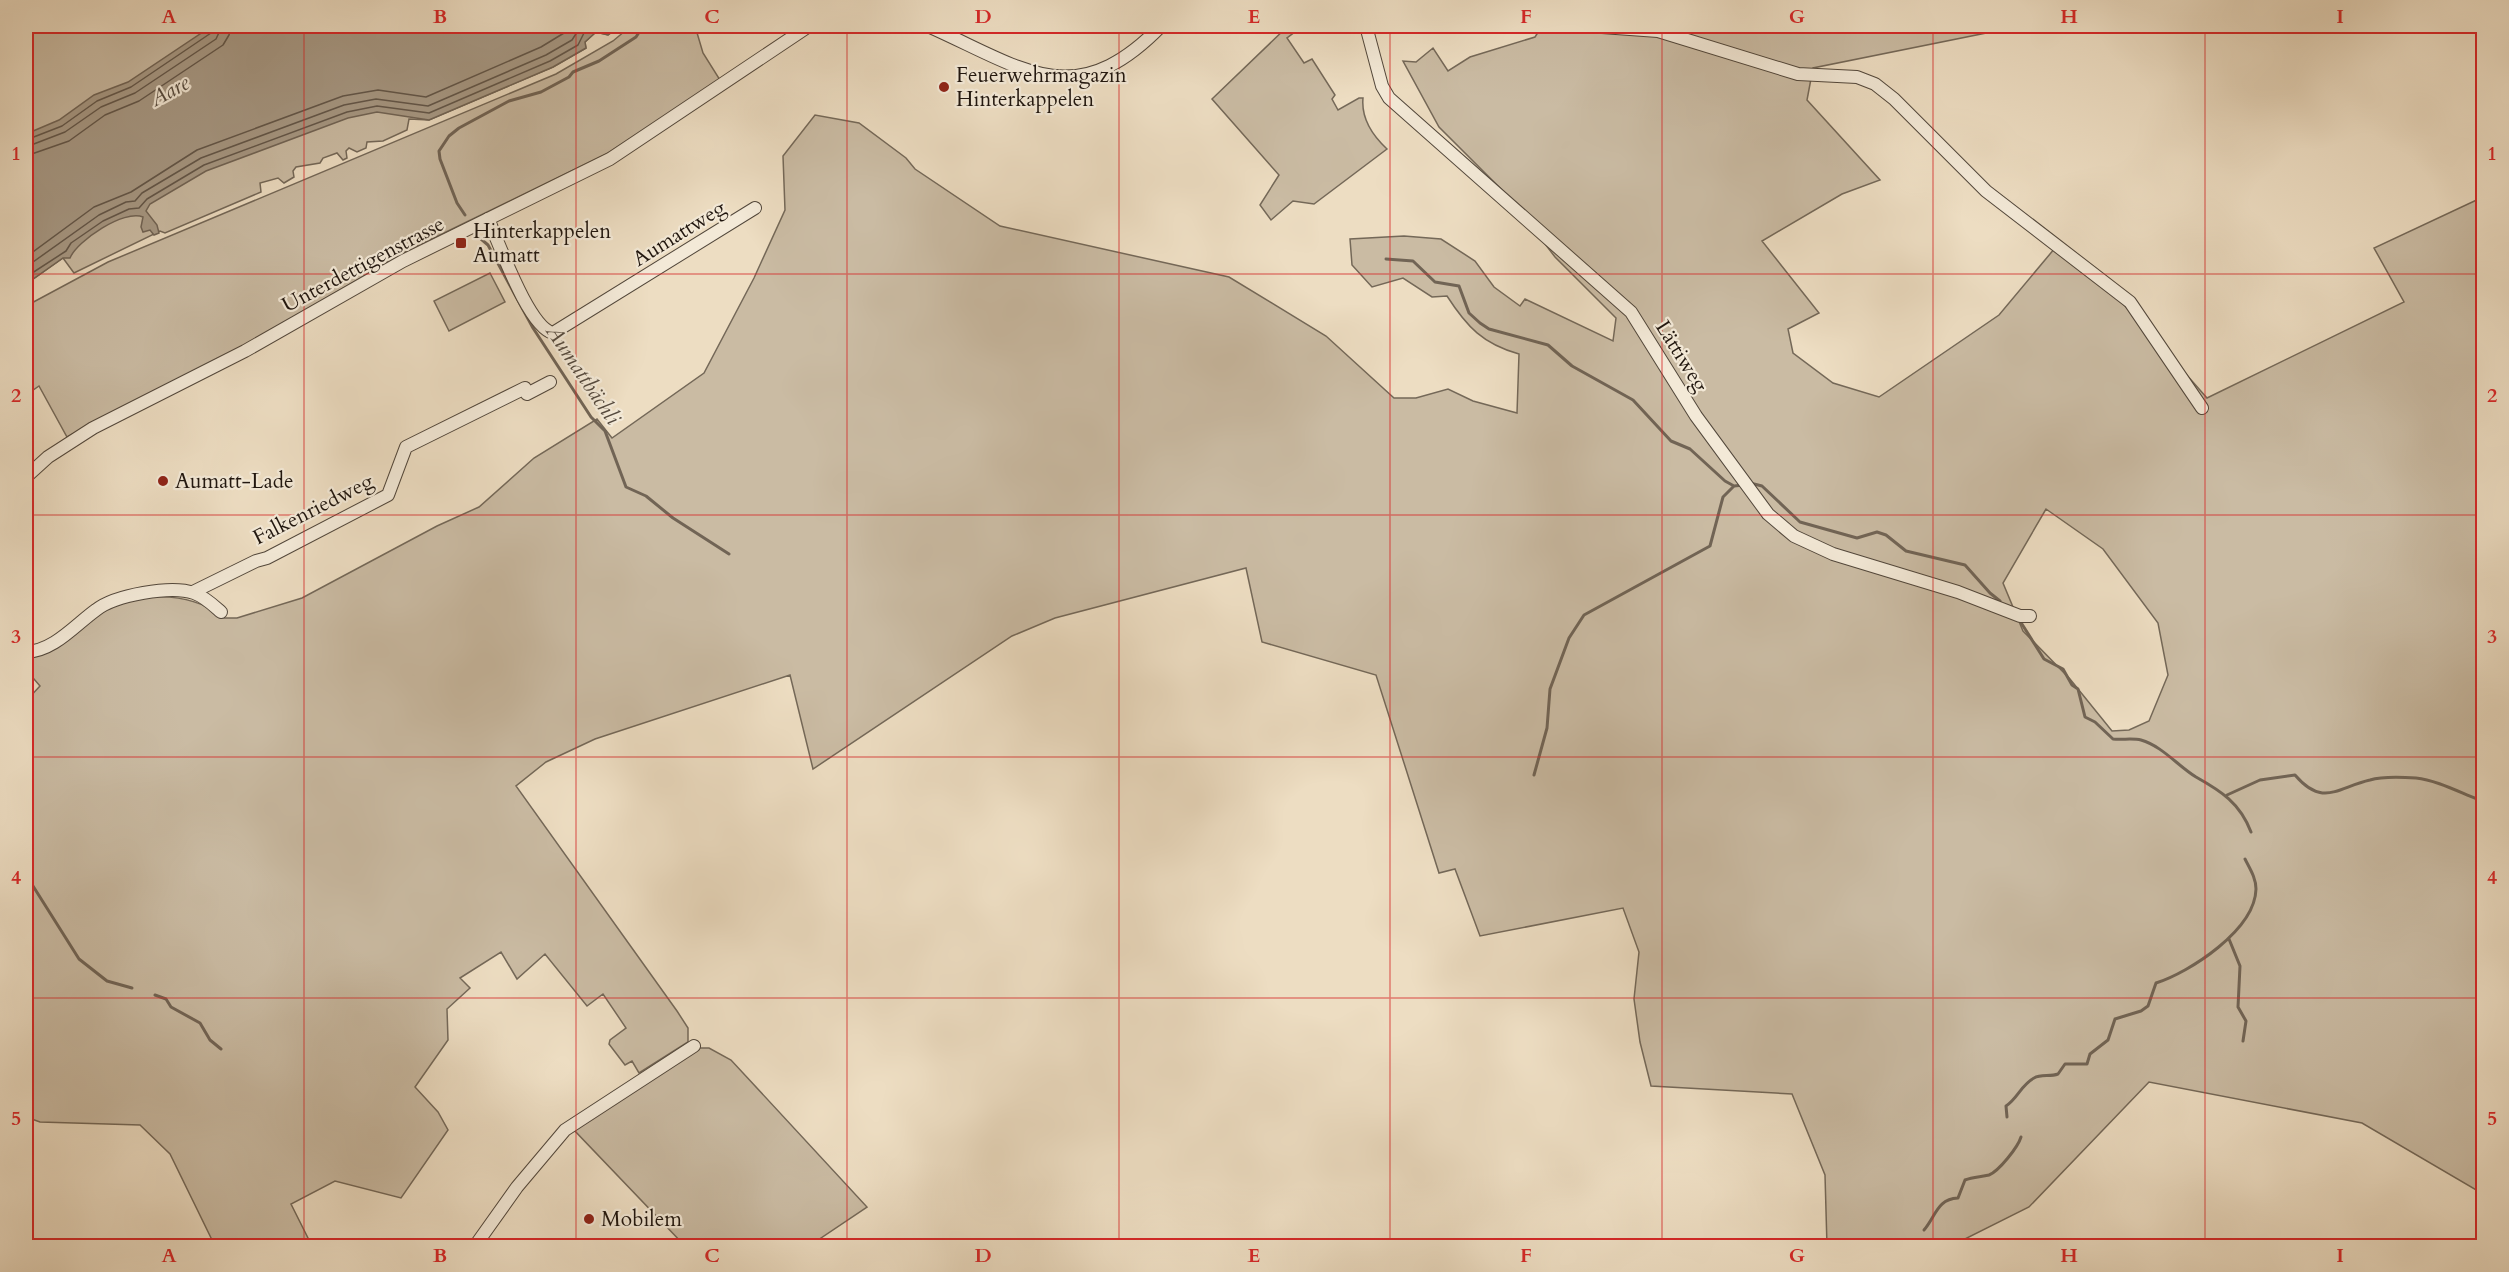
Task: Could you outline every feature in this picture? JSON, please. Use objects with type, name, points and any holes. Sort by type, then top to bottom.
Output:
[{"type":"street","name":"Unterdettigenstrasse","points":[[26,477],[48,457],[83,434],[244,351],[403,261],[610,159],[809,26]]},
{"type":"street","points":[[931,26],[1016,65],[1063,77],[1092,74],[1112,66],[1135,50],[1161,26]]},
{"type":"street","name":"Lättiweg","points":[[1366,26],[1382,86],[1389,99],[1631,312],[1696,416],[1751,492],[1781,527],[1813,546],[1958,592],[1990,606],[2030,616]]},
{"type":"street","points":[[1588,26],[1658,31],[1798,74],[1857,77],[1875,84],[1894,99],[1986,190],[2130,302],[2202,408]]},
{"type":"street","name":"Aumattweg","points":[[488,219],[517,287],[542,326],[553,333],[755,207]]},
{"type":"street","name":"Falkenriedweg","points":[[26,651],[51,644],[98,608],[114,600],[168,591],[193,592],[256,561],[267,558],[388,495],[406,447],[525,388],[528,394],[550,382]]},
{"type":"street","points":[[193,592],[221,612]]},
{"type":"street","points":[[475,1246],[519,1184],[566,1130],[694,1046]]},
{"type":"shaded area","points":[[26,26],[620,26],[608,35],[596,32],[585,42],[586,48],[553,67],[429,120],[409,119],[407,130],[383,141],[367,142],[366,148],[357,152],[349,148],[346,151],[347,158],[343,160],[337,153],[323,158],[320,163],[296,167],[293,171],[294,177],[284,183],[278,178],[260,183],[261,192],[165,233],[160,231],[74,273],[63,258],[26,284]]},
{"type":"shaded area","points":[[631,26],[695,26],[703,53],[720,80],[610,152],[403,253],[241,348],[67,437],[39,386],[26,395],[26,306],[108,262],[556,74],[613,41]]},
{"type":"shaded area","points":[[1288,26],[1314,26],[1299,29],[1287,38],[1304,63],[1312,59],[1335,95],[1332,99],[1338,110],[1363,98],[1366,120],[1387,149],[1314,204],[1293,201],[1271,220],[1260,205],[1279,175],[1212,99]]},
{"type":"shaded area","points":[[1542,26],[2021,26],[1813,68],[1807,100],[1880,180],[1842,194],[1762,241],[1819,313],[1788,329],[1793,353],[1833,383],[1879,397],[1999,315],[2060,242],[2133,314],[2207,398],[2404,302],[2374,248],[2483,197],[2483,1194],[2362,1123],[2149,1082],[2029,1207],[1951,1246],[1827,1246],[1825,1175],[1792,1094],[1651,1086],[1640,1042],[1634,999],[1639,952],[1623,908],[1480,936],[1455,869],[1439,873],[1376,675],[1262,642],[1246,568],[1055,618],[1012,636],[813,769],[790,675],[595,739],[546,762],[516,786],[677,1011],[688,1028],[688,1042],[639,1073],[632,1061],[625,1065],[609,1044],[610,1040],[626,1028],[603,994],[587,1006],[545,954],[517,979],[501,952],[460,978],[470,988],[447,1009],[448,1040],[415,1087],[438,1112],[448,1130],[401,1198],[335,1181],[291,1204],[312,1246],[215,1246],[170,1154],[140,1125],[40,1122],[26,1117],[26,701],[40,686],[28,672],[26,674],[26,657],[91,615],[126,600],[154,597],[185,599],[211,610],[220,618],[237,618],[302,598],[437,526],[479,507],[534,458],[597,419],[612,438],[704,373],[754,278],[785,210],[783,156],[815,115],[859,123],[906,158],[915,169],[1000,226],[1229,277],[1326,336],[1394,398],[1416,398],[1448,389],[1473,401],[1517,413],[1519,354],[1495,345],[1477,333],[1447,296],[1432,297],[1403,278],[1372,287],[1352,265],[1350,239],[1404,236],[1441,239],[1475,261],[1494,287],[1520,306],[1525,299],[1613,341],[1616,318],[1555,257],[1510,198],[1439,127],[1403,61],[1416,62],[1433,48],[1448,71],[1470,57],[1535,37]],"holes":[[[2046,509],[2103,549],[2158,623],[2168,675],[2149,721],[2129,730],[2112,731],[2070,679],[2023,631],[2003,583]]]},
{"type":"shaded area","points":[[490,273],[505,302],[449,331],[434,301]]},
{"type":"shaded area","points":[[709,1048],[731,1060],[867,1207],[809,1246],[685,1246],[574,1130],[691,1051]]},
{"type":"water","name":"Aare","points":[[212,26],[620,26],[608,35],[596,32],[585,42],[586,48],[553,67],[429,120],[377,112],[348,118],[206,171],[150,204],[146,211],[157,225],[159,233],[154,235],[150,230],[143,232],[141,227],[143,217],[135,216],[113,222],[91,235],[70,258],[63,258],[26,284],[26,134],[59,120],[94,95],[128,82]]},
{"type":"waterway","name":"Aumattbächli","points":[[465,215],[457,203],[440,159],[439,151],[449,136],[459,128],[509,101],[541,92],[569,77],[573,72],[599,61],[636,37],[643,26]]},
{"type":"waterway","name":"Aumattbächli","points":[[481,239],[488,245],[533,328],[591,417],[605,431],[626,487],[646,496],[673,518],[729,554]]},
{"type":"waterway","points":[[1386,259],[1413,261],[1435,282],[1459,286],[1469,313],[1480,323],[1489,329],[1548,345],[1572,366],[1633,400],[1671,441],[1690,449],[1725,481],[1734,486],[1744,485]]},
{"type":"waterway","points":[[1750,483],[1762,486],[1800,522],[1857,538],[1877,532],[1886,535],[1906,551],[1965,565],[2000,601]]},
{"type":"waterway","points":[[1534,775],[1547,728],[1550,689],[1569,638],[1584,615],[1710,546],[1723,497],[1733,487]]},
{"type":"waterway","points":[[2020,621],[2044,659],[2063,669],[2072,685],[2078,689],[2085,717],[2095,722],[2113,739],[2141,740],[2163,751],[2229,799],[2241,813],[2251,832]]},
{"type":"waterway","points":[[2227,795],[2260,780],[2295,775],[2314,791],[2323,793],[2375,779],[2405,777],[2424,779],[2439,784],[2484,804]]},
{"type":"waterway","points":[[2007,1117],[2006,1106],[2030,1081],[2037,1077],[2058,1074],[2065,1064],[2087,1064],[2090,1054],[2108,1040],[2115,1019],[2141,1011],[2148,1006],[2156,983],[2202,959],[2233,934],[2253,904],[2256,889],[2254,877],[2245,859]]},
{"type":"waterway","points":[[26,886],[33,886],[79,959],[107,981],[132,988]]},
{"type":"waterway","points":[[2229,939],[2240,966],[2238,1007],[2246,1021],[2243,1041]]},
{"type":"waterway","points":[[155,995],[166,999],[171,1007],[200,1023],[210,1040],[221,1049]]},
{"type":"waterway","points":[[1924,1230],[1941,1205],[1958,1198],[1965,1180],[1993,1173],[2008,1158],[2021,1137]]},
{"type":"place","name":"Feuerwehrmagazin Hinterkappelen","points":[[944,87]]},
{"type":"place","name":"Hinterkappelen Aumatt","points":[[461,243]]},
{"type":"place","name":"Aumatt-Lade","points":[[163,481]]},
{"type":"place","name":"Mobilem","points":[[589,1219]]}]
